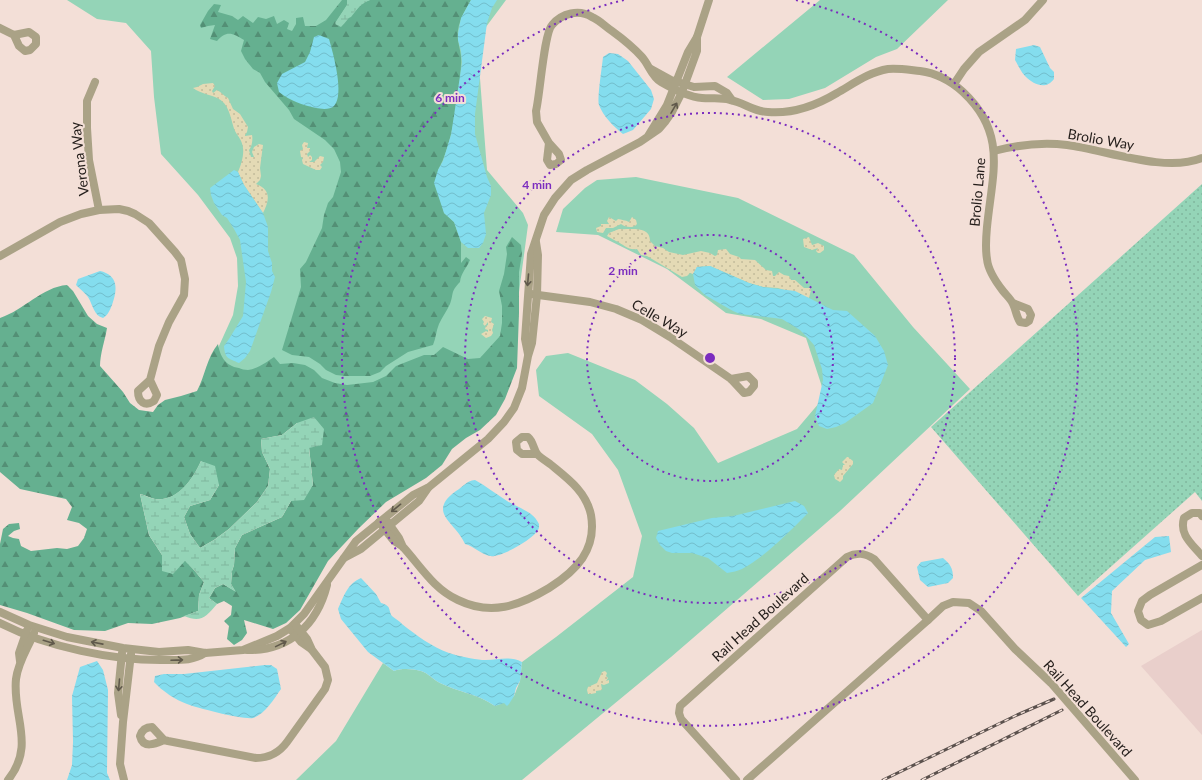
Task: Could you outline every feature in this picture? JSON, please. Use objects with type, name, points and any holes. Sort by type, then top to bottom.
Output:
[{"type":"street","points":[[648,136],[667,105],[688,52],[697,37],[709,0]]},
{"type":"street","points":[[954,84],[964,69],[979,52],[1025,20],[1043,0]]},
{"type":"street","points":[[549,144],[537,122],[536,111],[547,38],[551,26],[568,14],[580,12],[591,16],[633,47],[657,79],[675,85]]},
{"type":"street","points":[[0,28],[14,35]]},
{"type":"street","points":[[528,356],[525,339],[531,254],[544,215],[555,198],[571,180],[629,148],[648,136],[665,122],[682,92],[697,51],[697,37]]},
{"type":"street","name":"Brolio Lane","points":[[675,85],[682,92],[702,98],[732,100],[755,110],[768,112],[798,109],[822,102],[856,81],[888,69],[930,73],[954,84],[964,93],[982,115],[989,130],[994,151],[994,172],[985,246],[987,262],[993,277],[1013,303]]},
{"type":"street","name":"Verona Way","points":[[95,82],[87,100],[87,128],[90,160],[99,210]]},
{"type":"street","name":"Brolio Lane","points":[[675,85],[685,84],[698,87],[715,86],[727,93],[732,100]]},
{"type":"street","name":"Brolio Way","points":[[994,151],[1049,143],[1175,164],[1202,158]]},
{"type":"street","points":[[0,256],[60,222],[82,214],[99,210],[119,209],[135,214],[143,219],[181,260],[186,279],[184,295],[169,322],[159,346],[150,380]]},
{"type":"street","points":[[0,612],[33,627],[66,637],[123,648],[159,652],[188,650],[205,653],[243,650],[308,624],[318,611],[324,598],[327,582],[356,541],[413,495],[429,487],[488,439],[504,422],[514,408],[522,388],[532,343],[538,255],[536,242]]},
{"type":"street","name":"Celle Way","points":[[527,297],[561,301],[568,299],[590,302],[616,309],[642,320],[670,337],[731,379]]},
{"type":"street","points":[[381,520],[399,538],[403,547],[428,578],[444,592],[458,601],[481,608],[503,608],[518,604],[536,595],[563,578],[577,566],[588,548],[592,528],[590,513],[584,498],[576,486],[537,454]]},
{"type":"street","points":[[344,558],[361,549],[419,501],[429,487]]},
{"type":"street","points":[[1202,516],[1200,513],[1192,513],[1184,518],[1182,525],[1183,533],[1202,556]]},
{"type":"street","name":"Rail Head Boulevard","points":[[736,780],[681,719],[679,713],[680,706],[847,557],[858,553],[866,554],[874,559],[928,620]]},
{"type":"street","points":[[1202,565],[1150,595],[1142,601],[1138,611],[1141,620],[1148,625],[1161,621],[1202,598]]},
{"type":"street","name":"Rail Head Boulevard","points":[[747,780],[943,606],[953,602],[969,603],[981,611],[1015,649],[1051,684],[1135,780]]},
{"type":"street","points":[[0,623],[29,635],[88,652],[122,657],[155,660],[188,660],[198,658],[205,653]]},
{"type":"street","points":[[8,780],[18,766],[22,751],[22,737],[16,685],[20,661],[19,653],[33,627]]},
{"type":"street","points":[[164,740],[256,758],[267,757],[277,752],[287,742],[327,684],[328,676],[325,667],[312,650],[308,641],[295,629]]},
{"type":"street","points":[[123,648],[118,693],[118,702],[123,722]]},
{"type":"street","points":[[124,780],[120,764],[123,722],[132,649]]},
{"type":"shaded area","points":[[1202,630],[1202,735],[1141,666]]},
{"type":"green space","points":[[67,0],[506,0],[477,39],[487,170],[523,213],[528,225],[513,337],[512,371],[332,396],[231,378],[214,357],[233,315],[238,286],[237,258],[230,238],[198,195],[161,154],[154,97],[151,51],[126,23],[97,19]]},
{"type":"green space","points":[[342,0],[347,0],[347,5],[335,23],[351,17],[362,3],[370,0],[471,0],[461,19],[458,29],[461,61],[457,104],[447,148],[438,170],[444,213],[454,222],[461,242],[461,263],[466,257],[470,260],[460,282],[453,291],[450,304],[439,324],[433,345],[408,352],[386,366],[380,372],[370,376],[336,375],[326,370],[309,357],[292,355],[282,350],[301,287],[300,269],[306,262],[322,228],[328,203],[333,197],[341,172],[340,162],[334,149],[325,140],[294,119],[289,110],[265,82],[260,73],[253,69],[245,59],[241,51],[244,40],[233,34],[223,35],[217,41],[210,39],[215,25],[201,28],[200,25],[214,4],[221,5],[218,12],[232,16],[238,20],[243,16],[253,23],[258,17],[266,19],[274,16],[277,24],[284,20],[289,23],[287,29],[292,31],[296,24],[296,18],[303,17],[305,26],[316,26],[326,20]]},
{"type":"green space","points":[[347,0],[370,0],[358,8],[341,27],[335,24],[347,5]]},
{"type":"green space","points":[[820,0],[948,0],[897,49],[876,57],[825,88],[789,99],[763,100],[727,77]]},
{"type":"green space","points":[[636,177],[738,198],[854,255],[913,327],[970,389],[840,511],[671,657],[522,780],[296,780],[336,741],[383,663],[394,671],[408,669],[424,672],[440,683],[475,696],[495,706],[514,696],[520,681],[522,662],[633,577],[642,536],[618,470],[592,434],[539,396],[536,370],[546,356],[568,353],[635,380],[667,404],[694,428],[718,463],[797,429],[825,396],[806,338],[761,319],[726,313],[667,269],[598,235],[556,232],[563,209],[585,188],[597,180]]},
{"type":"green space","points":[[1202,184],[1202,501],[1195,492],[1078,596],[931,427]]},
{"type":"green space","points":[[512,237],[521,245],[522,254],[519,272],[517,368],[505,399],[496,415],[480,430],[466,438],[452,449],[442,465],[426,478],[386,502],[359,528],[328,561],[300,610],[286,623],[273,629],[244,620],[247,633],[242,640],[234,645],[227,639],[229,626],[224,621],[231,615],[232,606],[224,601],[217,604],[209,598],[215,588],[223,584],[235,591],[231,584],[232,571],[234,565],[235,548],[242,535],[282,517],[291,501],[313,485],[309,447],[297,423],[282,435],[261,439],[262,452],[270,469],[268,486],[257,502],[229,529],[200,548],[190,534],[184,517],[190,506],[210,500],[219,485],[201,461],[194,475],[184,488],[171,497],[155,499],[140,494],[149,535],[162,555],[162,571],[185,560],[204,582],[199,595],[198,611],[180,618],[152,624],[128,623],[105,631],[74,630],[0,605],[0,544],[3,529],[9,524],[19,523],[20,529],[14,531],[8,536],[19,539],[21,546],[31,551],[57,548],[67,549],[78,546],[84,538],[87,529],[79,523],[67,520],[72,507],[66,499],[20,489],[0,472],[0,318],[17,310],[49,290],[67,285],[73,291],[88,316],[97,324],[107,328],[100,366],[123,392],[130,403],[139,410],[153,412],[158,405],[165,400],[197,391],[211,355],[218,344],[220,353],[224,360],[234,367],[248,370],[265,363],[274,357],[280,364],[293,363],[305,365],[314,370],[322,378],[335,383],[347,385],[373,382],[386,376],[396,366],[424,355],[434,355],[443,347],[468,359],[480,358],[500,336],[502,306],[499,291],[504,274],[507,254],[506,247]]},
{"type":"green space","points":[[314,417],[324,429],[322,445],[309,448],[313,485],[304,500],[291,501],[282,517],[242,535],[235,548],[234,565],[232,571],[231,584],[236,592],[223,584],[215,588],[209,598],[217,604],[203,618],[195,619],[184,616],[198,611],[199,595],[204,582],[185,561],[173,574],[162,571],[162,555],[149,535],[140,494],[155,499],[171,497],[184,488],[194,475],[201,461],[215,466],[219,485],[210,500],[190,506],[184,517],[190,534],[200,548],[229,529],[257,502],[268,486],[270,469],[262,452],[261,439],[282,435],[297,423]]},
{"type":"sand","points":[[213,83],[215,86],[212,91],[213,93],[217,90],[228,98],[233,109],[240,114],[248,127],[245,136],[252,135],[252,143],[249,150],[251,157],[254,157],[252,152],[254,147],[259,144],[263,145],[260,168],[261,176],[260,180],[256,184],[265,189],[268,196],[267,204],[263,213],[244,185],[238,172],[243,157],[243,148],[226,105],[219,99],[199,92],[193,88],[203,84]]},
{"type":"sand","points":[[304,142],[308,143],[307,148],[310,148],[310,151],[307,154],[308,157],[310,155],[312,157],[312,160],[309,162],[314,162],[320,156],[324,157],[323,162],[320,165],[322,167],[320,170],[316,170],[303,164],[303,158],[301,157],[300,151],[303,149],[302,145]]},
{"type":"sand","points":[[609,217],[616,221],[618,219],[629,222],[632,217],[636,220],[637,224],[633,227],[629,227],[621,224],[613,228],[606,228],[603,233],[597,232],[596,228],[601,226],[601,224],[609,224],[607,221]]},
{"type":"sand","points":[[619,229],[643,230],[647,233],[650,241],[655,246],[663,248],[669,252],[683,255],[701,251],[715,256],[717,255],[718,250],[726,249],[730,254],[741,259],[755,260],[766,270],[772,271],[773,276],[779,272],[789,276],[791,280],[795,280],[804,288],[810,288],[809,298],[778,288],[763,287],[749,283],[710,266],[697,267],[693,274],[690,273],[687,276],[682,277],[647,256],[641,255],[637,249],[629,248],[607,236],[609,233]]},
{"type":"sand","points":[[809,237],[812,245],[818,243],[824,246],[824,250],[818,253],[816,251],[818,248],[812,250],[804,247],[803,239]]},
{"type":"sand","points":[[485,316],[492,318],[491,322],[494,324],[492,330],[493,333],[491,336],[486,338],[481,334],[486,331],[488,332],[488,330],[485,329],[488,322],[485,326],[482,319]]},
{"type":"sand","points":[[847,457],[853,461],[853,464],[840,482],[835,479],[834,475],[839,469],[842,470],[843,465],[845,465],[842,462]]},
{"type":"sand","points":[[605,671],[608,678],[606,681],[609,680],[609,683],[604,685],[601,684],[602,690],[596,691],[596,693],[588,694],[588,687],[597,683],[602,672]]},
{"type":"water","points":[[471,0],[497,0],[492,8],[487,23],[475,114],[475,134],[491,186],[491,195],[484,213],[486,234],[483,243],[479,248],[468,248],[461,242],[454,222],[444,213],[434,183],[451,135],[462,63],[458,34],[461,18]]},
{"type":"water","points":[[319,35],[329,39],[337,74],[337,101],[334,106],[328,109],[311,107],[292,100],[279,92],[277,83],[282,74],[305,62],[310,52],[314,37]]},
{"type":"water","points":[[1034,45],[1040,47],[1050,68],[1054,72],[1054,79],[1044,85],[1036,84],[1025,76],[1015,60],[1016,49]]},
{"type":"water","points":[[609,53],[618,54],[628,61],[651,90],[654,99],[651,109],[633,130],[623,134],[609,121],[599,105],[599,89],[603,57]]},
{"type":"water","points":[[234,170],[238,172],[244,185],[263,213],[268,227],[268,251],[272,263],[272,271],[275,277],[250,351],[239,363],[226,356],[224,346],[243,316],[246,282],[240,240],[227,218],[222,215],[214,203],[210,188]]},
{"type":"water","points":[[710,266],[749,283],[763,287],[795,291],[833,310],[847,311],[875,336],[884,351],[888,365],[873,403],[845,423],[836,427],[827,429],[819,426],[815,416],[823,380],[822,369],[814,345],[800,330],[782,319],[740,314],[705,295],[695,285],[693,274],[697,267]]},
{"type":"water","points":[[100,271],[106,273],[113,279],[116,288],[114,299],[108,314],[103,318],[98,315],[88,297],[76,285],[78,279]]},
{"type":"water","points":[[475,480],[533,516],[539,524],[539,529],[535,534],[509,551],[495,556],[486,555],[465,544],[461,536],[446,518],[443,512],[443,505],[456,491],[467,483]]},
{"type":"water","points":[[795,501],[804,506],[808,513],[768,551],[737,571],[727,573],[708,558],[692,553],[672,553],[666,551],[656,538],[658,531],[712,518],[733,516]]},
{"type":"water","points":[[1169,536],[1171,552],[1145,560],[1112,591],[1111,613],[1129,644],[1126,647],[1081,598],[1155,537]]},
{"type":"water","points":[[943,558],[951,566],[953,578],[948,583],[928,587],[920,580],[917,567],[921,562]]},
{"type":"water","points":[[361,578],[376,594],[381,603],[388,607],[392,616],[430,644],[452,654],[475,659],[512,659],[522,662],[520,681],[509,704],[507,706],[504,703],[495,706],[475,696],[440,683],[421,671],[400,669],[394,671],[368,652],[341,619],[338,609],[349,587]]},
{"type":"water","points":[[97,661],[103,670],[108,690],[107,773],[110,780],[67,780],[72,765],[72,696],[80,667]]},
{"type":"water","points":[[271,665],[277,669],[281,689],[265,710],[253,718],[231,716],[187,704],[169,695],[154,682],[155,676],[164,674],[184,674]]},
{"type":"railway","points":[[883,780],[1017,715],[1054,699]]},
{"type":"railway","points":[[922,780],[1062,710]]}]
